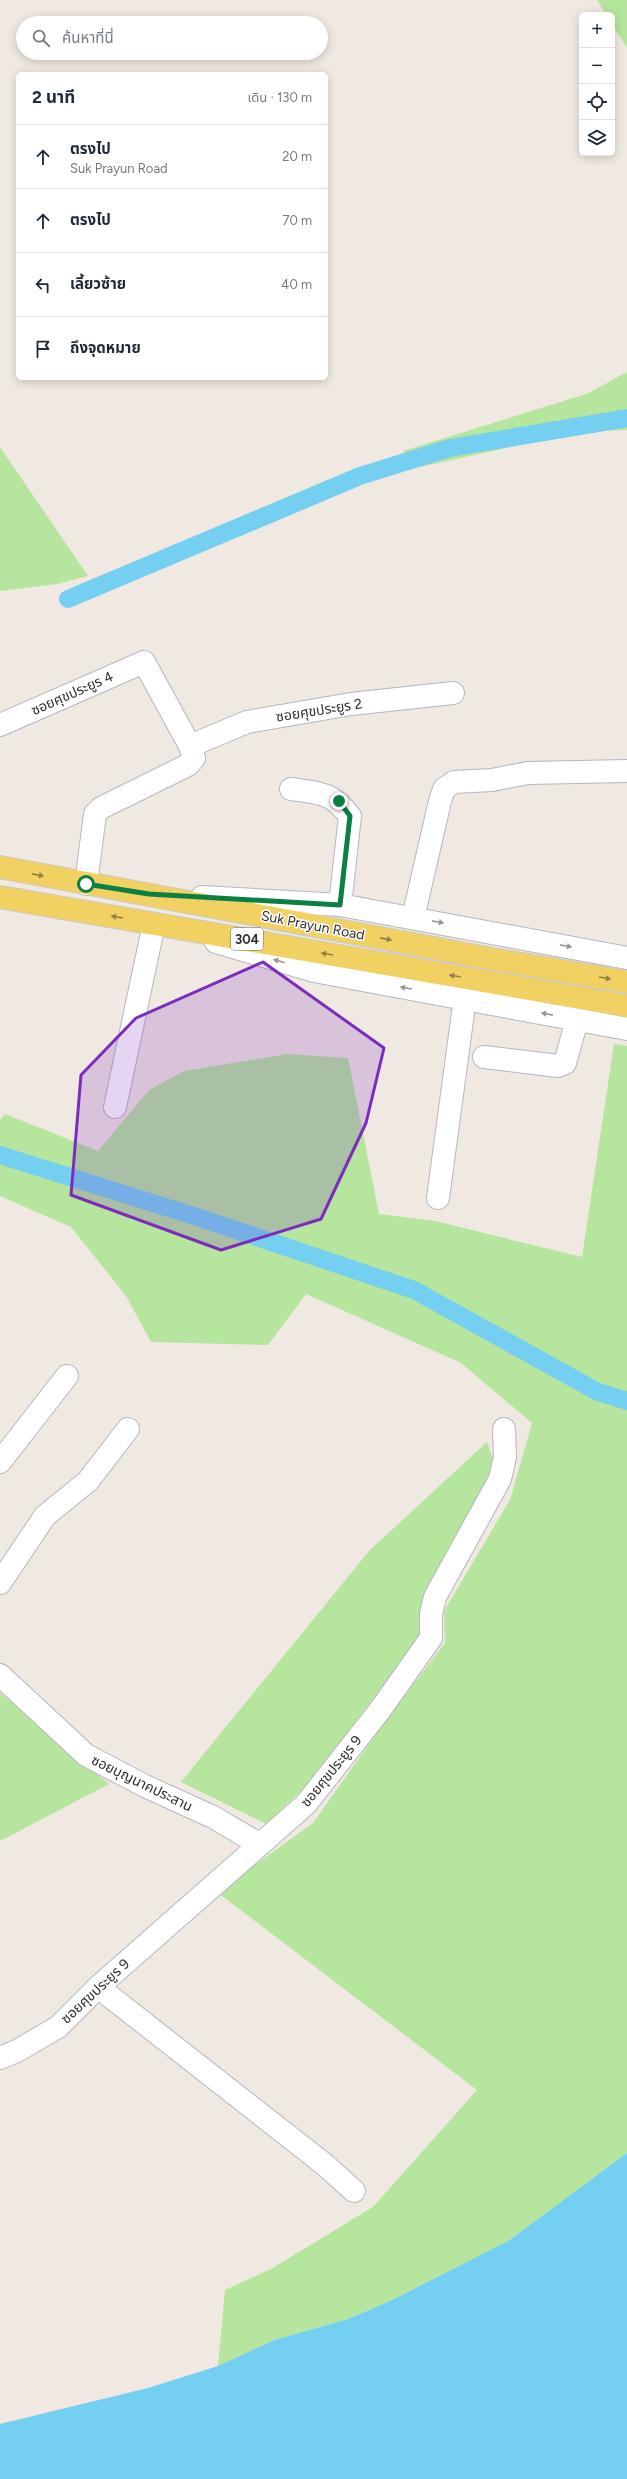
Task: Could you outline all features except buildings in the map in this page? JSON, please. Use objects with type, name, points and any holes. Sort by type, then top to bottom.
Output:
[{"type":"main road","name":"Suk Prayun Road","points":[[0,867],[498,960],[627,982]]},
{"type":"main road","name":"Suk Prayun Road","points":[[0,897],[627,1006]]},
{"type":"street","name":"ซอยศุขประยูร 4","points":[[0,725],[144,662],[190,746]]},
{"type":"street","name":"ซอยศุขประยูร 2","points":[[190,746],[247,722],[351,704],[453,693]]},
{"type":"street","points":[[86,884],[95,814],[101,808],[188,765],[194,758],[190,746]]},
{"type":"street","points":[[413,918],[440,801],[444,789],[454,782],[492,780],[528,772],[627,771]]},
{"type":"street","points":[[291,789],[322,794],[339,801],[350,816],[340,905]]},
{"type":"street","points":[[149,894],[340,905],[627,958]]},
{"type":"street","points":[[116,1107],[149,923],[314,971],[627,1029]]},
{"type":"street","points":[[438,1198],[465,998]]},
{"type":"street","points":[[484,1057],[558,1066],[565,1062],[569,1054],[577,1020]]},
{"type":"street","points":[[0,1462],[67,1376]]},
{"type":"street","name":"ซอยศุขประยูร 9","points":[[0,2058],[17,2051],[58,2027],[98,1987],[306,1804],[380,1710],[431,1638],[431,1614],[435,1597],[500,1479],[505,1457],[504,1428]]},
{"type":"street","points":[[0,1583],[45,1516],[88,1481],[128,1429]]},
{"type":"street","name":"ซอยบุญนาคประสาน","points":[[0,1675],[86,1756],[145,1786],[212,1817],[259,1844]]},
{"type":"street","points":[[98,1987],[324,2164],[354,2192]]},
{"type":"highlighted area","points":[[263,962],[384,1048],[366,1123],[321,1219],[221,1250],[71,1195],[81,1075],[136,1018]]},
{"type":"green space","points":[[597,0],[627,0],[627,48],[615,29],[615,12],[604,12]]},
{"type":"green space","points":[[627,372],[627,430],[579,432],[420,467],[403,451],[589,393]]},
{"type":"green space","points":[[0,447],[88,576],[57,584],[0,591]]},
{"type":"green space","points":[[614,1044],[627,1046],[627,2153],[508,2241],[390,2301],[348,2319],[274,2340],[218,2366],[225,2290],[271,2269],[373,2207],[477,2090],[217,1892],[313,1823],[389,1716],[445,1643],[444,1611],[510,1500],[532,1423],[461,1363],[306,1294],[268,1345],[151,1342],[126,1296],[71,1227],[0,1196],[0,1120],[5,1114],[98,1151],[149,1090],[184,1071],[287,1054],[348,1058],[379,1214],[435,1221],[582,1257]]},
{"type":"green space","points":[[487,1442],[495,1465],[420,1637],[307,1785],[266,1824],[181,1782],[369,1551]]},
{"type":"green space","points":[[0,1693],[109,1784],[0,1841]]},
{"type":"water","points":[[627,2153],[627,2479],[0,2479],[0,2424],[148,2388],[218,2366],[274,2340],[348,2319],[390,2301],[508,2241]]},
{"type":"waterway","points":[[68,599],[360,476],[450,448],[627,418]]},
{"type":"waterway","points":[[0,1155],[194,1216],[414,1290],[598,1392],[627,1401]]},
{"type":"route","points":[[86,884],[149,894],[340,905],[350,816],[339,801]]}]
